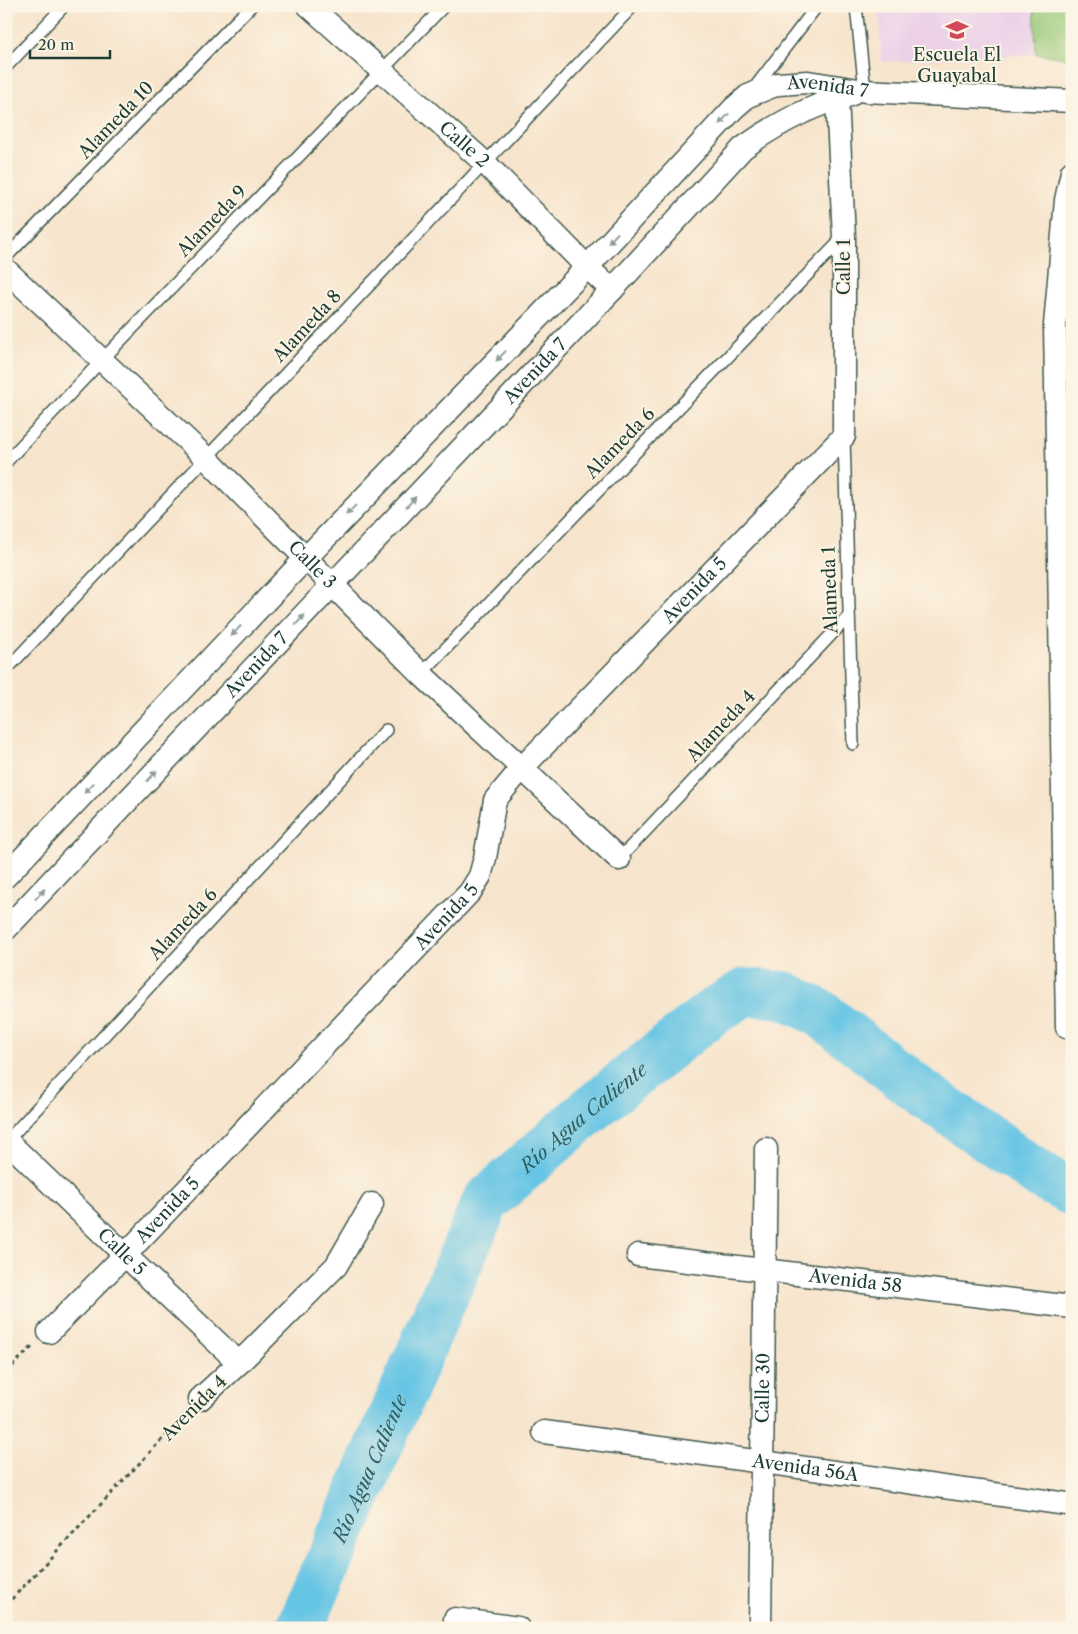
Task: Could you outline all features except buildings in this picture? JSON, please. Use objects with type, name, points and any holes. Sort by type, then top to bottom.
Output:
[{"type":"street","name":"Calle 2","points":[[309,6],[484,163],[586,267],[612,290]]},
{"type":"street","name":"Avenida 7","points":[[6,876],[306,558],[748,96],[778,84],[808,82],[865,91]]},
{"type":"street","name":"Avenida 7","points":[[6,929],[612,290],[743,148],[774,127],[795,116],[838,98],[865,91]]},
{"type":"street","points":[[865,91],[1072,101]]},
{"type":"street","name":"Calle 1","points":[[838,98],[844,237],[844,436]]},
{"type":"street","points":[[1066,1027],[1056,325],[1066,200],[1072,172]]},
{"type":"street","name":"Calle 3","points":[[6,270],[206,458],[421,674],[619,859]]},
{"type":"street","name":"Avenida 5","points":[[49,1332],[470,892],[480,876],[485,858],[495,800],[522,768],[844,436]]},
{"type":"street","name":"Calle 5","points":[[7,1141],[239,1363]]},
{"type":"street","name":"Calle 30","points":[[760,1628],[766,1149]]},
{"type":"street","name":"Avenida 4","points":[[200,1399],[239,1363],[336,1266],[372,1204]]},
{"type":"street","name":"Avenida 58","points":[[638,1255],[1072,1307]]},
{"type":"street","name":"Avenida 56A","points":[[544,1432],[1067,1504]]},
{"type":"street","points":[[456,1618],[518,1628]]},
{"type":"lane","points":[[6,67],[64,6]]},
{"type":"lane","name":"Alameda 10","points":[[6,258],[251,6]]},
{"type":"lane","name":"Alameda 9","points":[[6,462],[444,6]]},
{"type":"lane","name":"Alameda 8","points":[[6,670],[633,6]]},
{"type":"lane","points":[[748,96],[817,6]]},
{"type":"lane","points":[[856,6],[865,91]]},
{"type":"lane","name":"Alameda 6","points":[[421,674],[844,237]]},
{"type":"lane","name":"Alameda 1","points":[[844,436],[853,744]]},
{"type":"lane","name":"Alameda 4","points":[[619,859],[848,617]]},
{"type":"lane","name":"Alameda 6","points":[[7,1141],[386,730]]},
{"type":"path","points":[[6,1372],[49,1332]]},
{"type":"path","name":"Avenida 4","points":[[6,1605],[200,1399]]},
{"type":"shaded area","name":"Escuela El Guayabal","points":[[879,6],[1034,6],[1036,54],[881,62]]},
{"type":"green space","points":[[1034,6],[1072,6],[1072,59],[1036,54]]},
{"type":"waterway","name":"Río Agua Caliente","points":[[300,1628],[486,1201],[586,1113],[710,1014],[745,992],[784,995],[820,1013],[913,1086],[1044,1178],[1072,1192]]},
{"type":"place","name":"Escuela El Guayabal","points":[[957,30]]}]
